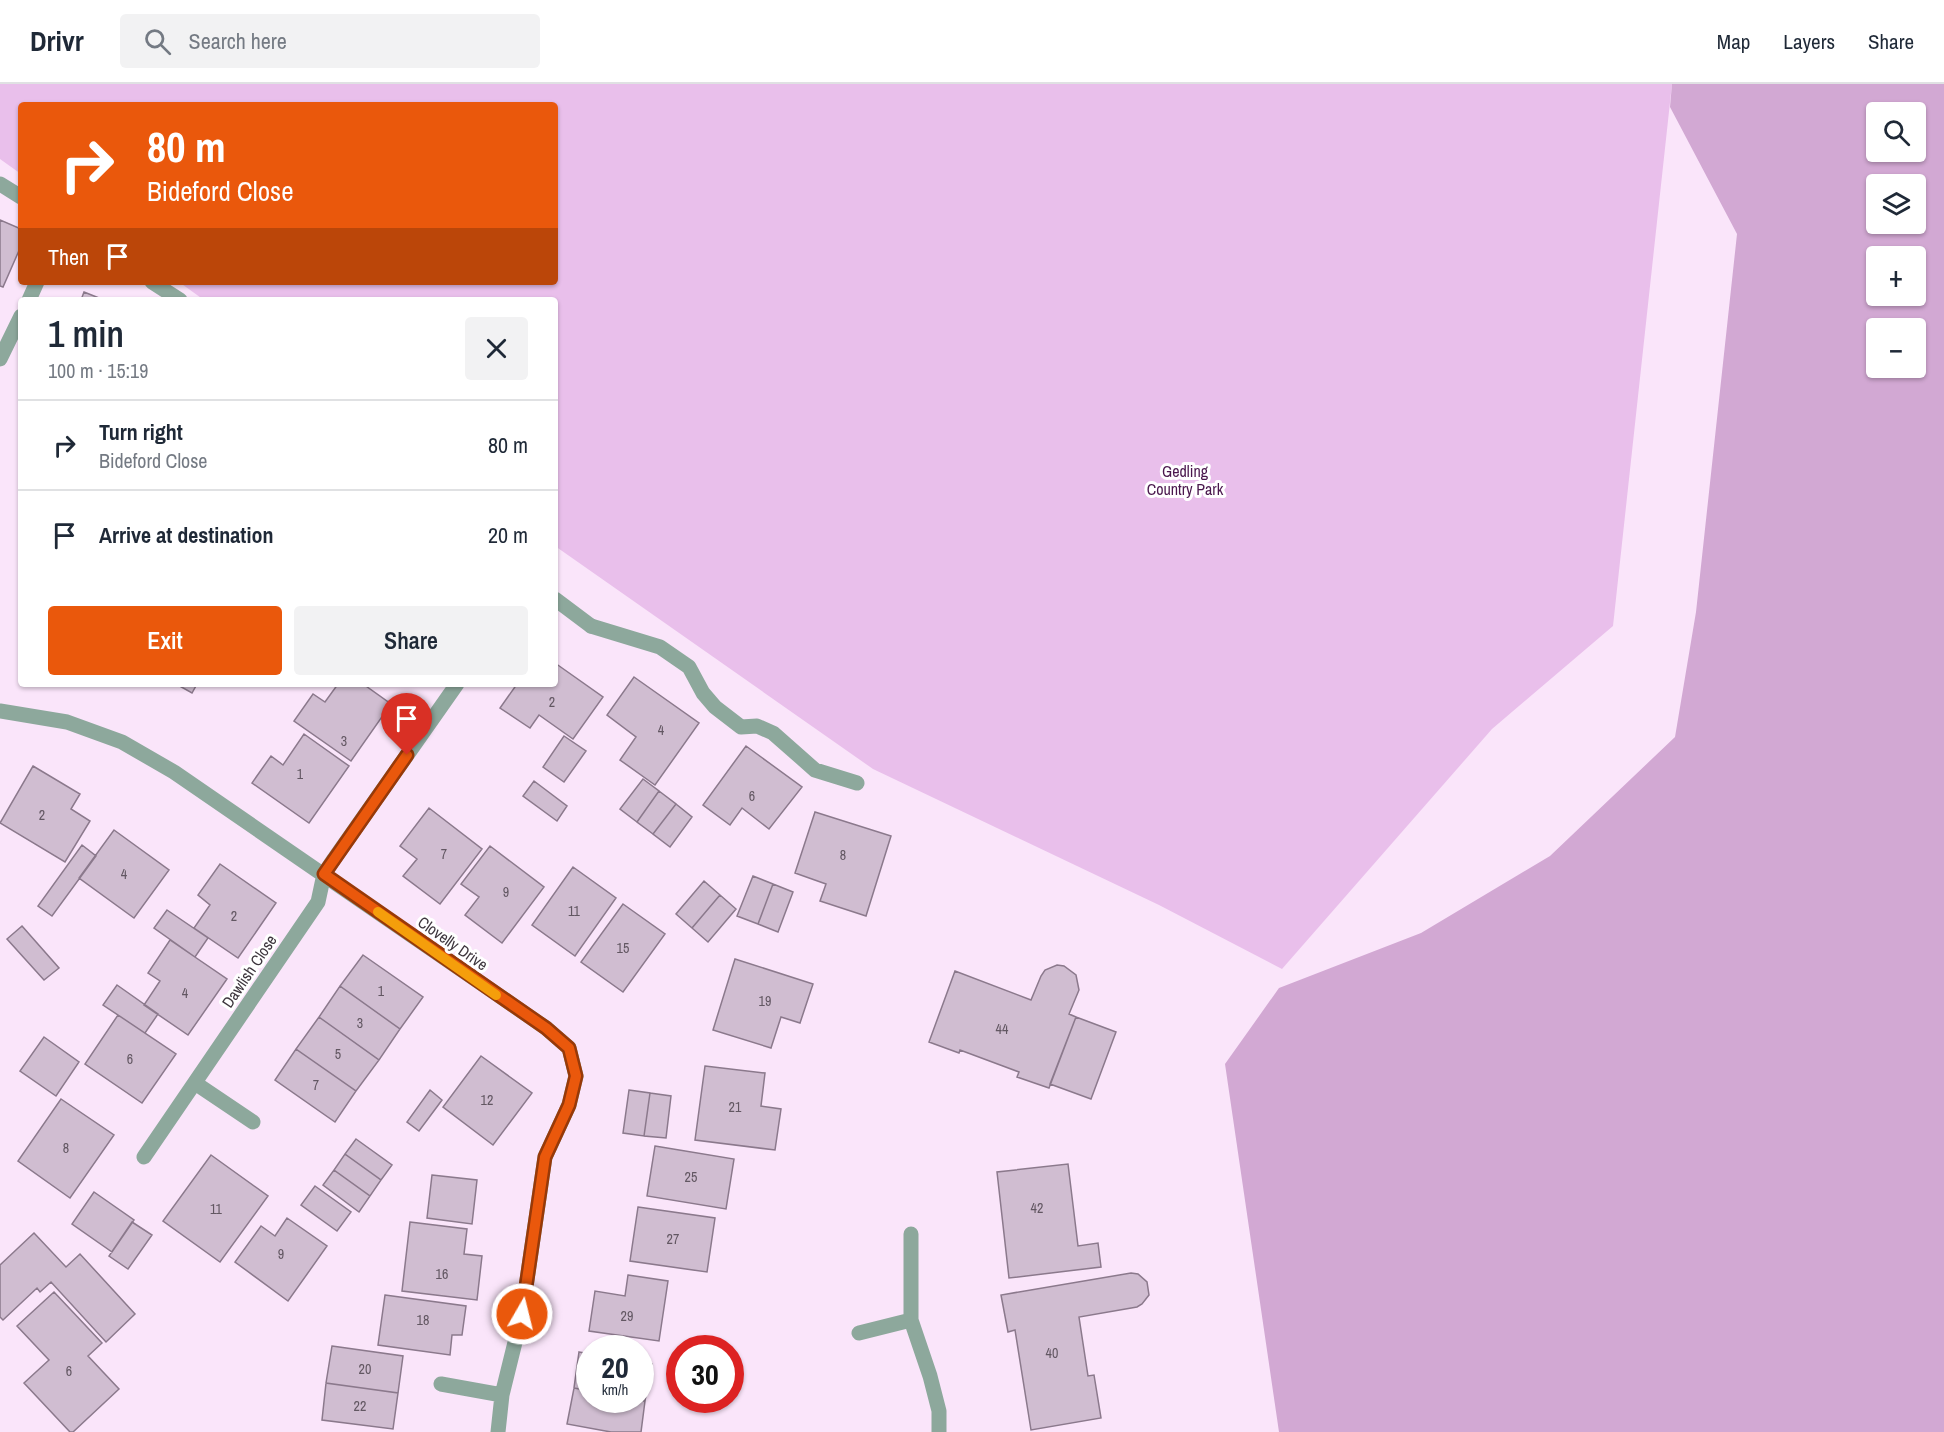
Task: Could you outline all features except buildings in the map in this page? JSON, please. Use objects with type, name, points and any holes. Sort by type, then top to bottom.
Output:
[{"type":"street","points":[[0,184],[18,195]]},
{"type":"street","points":[[157,285],[175,297]]},
{"type":"street","points":[[0,359],[18,322]]},
{"type":"street","points":[[558,601],[591,626],[660,647],[689,667],[703,693],[715,707],[741,727],[756,726],[773,733],[815,770],[857,783]]},
{"type":"street","points":[[324,874],[455,687]]},
{"type":"street","name":"Clovelly Drive","points":[[0,711],[67,722],[122,742],[174,772],[546,1028],[569,1048],[576,1076],[569,1105],[545,1157],[522,1314],[502,1395],[498,1432]]},
{"type":"street","name":"Dawlish Close","points":[[144,1157],[318,902],[324,874]]},
{"type":"street","points":[[195,1083],[254,1122]]},
{"type":"street","points":[[911,1234],[911,1320],[939,1411],[939,1432]]},
{"type":"street","points":[[859,1333],[911,1320]]},
{"type":"street","points":[[441,1384],[502,1395]]},
{"type":"green space","name":"Gedling Country Park","points":[[0,84],[1672,84],[1613,626],[1492,729],[1282,969],[1159,905],[873,769],[558,548],[558,297],[200,297],[183,285],[558,285],[558,102],[18,102],[18,172],[0,159]]},
{"type":"shaded area","points":[[1672,84],[1944,84],[1944,1432],[1279,1432],[1225,1064],[1279,988],[1421,933],[1550,856],[1675,737],[1696,612],[1737,234],[1670,107]]},
{"type":"slow traffic","points":[[378,912],[496,995]]},
{"type":"route","points":[[407,755],[324,874],[546,1028],[569,1048],[576,1076],[569,1105],[545,1157],[522,1314]]}]
